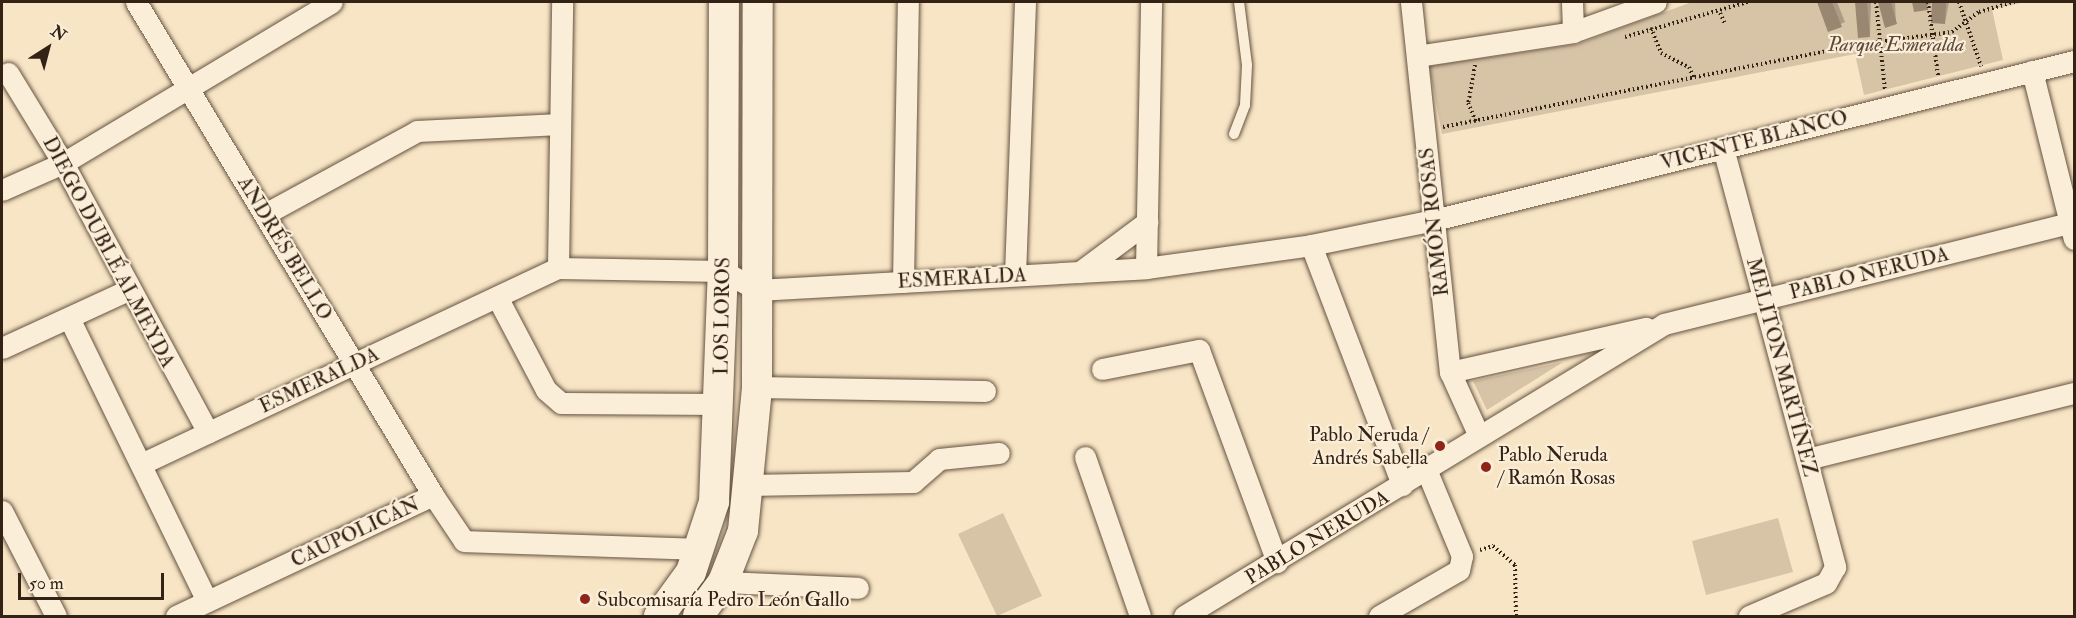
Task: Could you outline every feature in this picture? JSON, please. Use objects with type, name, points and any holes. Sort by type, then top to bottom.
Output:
[{"type":"main road","name":"LOS LOROS","points":[[659,616],[691,572],[714,502],[721,404],[724,2]]},
{"type":"main road","name":"LOS LOROS","points":[[698,616],[723,582],[743,531],[756,387],[758,2]]},
{"type":"street","name":"ANDRÉS BELLO","points":[[136,2],[191,89],[433,495]]},
{"type":"street","points":[[558,268],[562,2]]},
{"type":"street","points":[[903,282],[908,2]]},
{"type":"street","points":[[1015,275],[1025,2]]},
{"type":"street","points":[[1146,268],[1151,2]]},
{"type":"street","name":"RAMÓN ROSAS","points":[[1411,2],[1450,372],[1479,436]]},
{"type":"street","points":[[1572,2],[1573,32]]},
{"type":"street","points":[[1417,56],[1573,32],[1656,2]]},
{"type":"street","points":[[2,190],[63,163],[191,89],[321,4]]},
{"type":"street","name":"VICENTE BLANCO","points":[[1434,220],[2074,61]]},
{"type":"street","points":[[2032,71],[2073,228]]},
{"type":"street","name":"DIEGO DUBLÉ ALMEYDA","points":[[8,73],[63,163],[128,290],[208,432]]},
{"type":"street","points":[[265,214],[417,131],[560,124]]},
{"type":"street","name":"MELITON MARTÍNEZ","points":[[1723,148],[1835,567],[1826,583],[1749,616]]},
{"type":"street","name":"ESMERALDA","points":[[141,464],[558,268],[723,271],[757,290],[903,282],[1146,268],[1311,245],[1434,220]]},
{"type":"street","points":[[1080,272],[1147,222]]},
{"type":"street","name":"PABLO NERUDA","points":[[1450,372],[2073,228]]},
{"type":"street","points":[[1311,245],[1402,485]]},
{"type":"street","points":[[2,348],[128,290]]},
{"type":"street","points":[[497,297],[546,390],[561,403],[721,404]]},
{"type":"street","points":[[69,318],[207,601]]},
{"type":"street","name":"PABLO NERUDA","points":[[1184,616],[1277,562],[1664,324]]},
{"type":"street","points":[[1102,369],[1199,350],[1277,562]]},
{"type":"street","points":[[756,387],[986,391]]},
{"type":"street","points":[[1807,459],[2074,393]]},
{"type":"street","points":[[747,485],[913,482],[939,459],[999,453]]},
{"type":"street","points":[[1085,457],[1140,616]]},
{"type":"street","points":[[1379,616],[1459,570],[1462,556],[1426,469]]},
{"type":"street","name":"CAUPOLICÁN","points":[[176,616],[433,495],[464,542],[699,549]]},
{"type":"street","points":[[2,511],[56,616]]},
{"type":"street","points":[[723,582],[858,588]]},
{"type":"lane","points":[[1234,134],[1245,105],[1247,65],[1239,2]]},
{"type":"path","points":[[1876,2],[1884,41],[1885,108]]},
{"type":"path","points":[[1928,2],[1941,94]]},
{"type":"path","points":[[1959,2],[1964,23],[1987,82]]},
{"type":"path","points":[[1424,130],[1476,122],[1693,77],[1884,41],[1952,32],[1964,23],[2014,2]]},
{"type":"path","points":[[1720,13],[1725,24]]},
{"type":"path","points":[[1652,28],[1661,53],[1689,67],[1693,77]]},
{"type":"path","points":[[1475,63],[1468,103],[1476,122]]},
{"type":"path","points":[[1462,556],[1493,546],[1515,565],[1516,616]]},
{"type":"green space","name":"Parque Esmeralda","points":[[1692,2],[2026,2],[1992,9],[2003,60],[1864,95],[1855,54],[1442,134],[1429,66],[1578,44]]},
{"type":"green space","points":[[1563,362],[1487,410],[1473,381]]},
{"type":"green space","points":[[1003,513],[1042,596],[997,616],[958,534]]},
{"type":"green space","points":[[1778,518],[1793,572],[1706,595],[1692,541]]},
{"type":"building","points":[[1817,2],[1832,2],[1842,27],[1828,32]]},
{"type":"building","points":[[1855,2],[1867,2],[1870,37],[1858,38]]},
{"type":"building","points":[[1878,2],[1891,2],[1897,24],[1885,28]]},
{"type":"building","points":[[1912,2],[1927,2],[1928,10],[1914,12]]},
{"type":"building","points":[[1932,2],[1946,2],[1945,24],[1931,23]]},
{"type":"place","name":"Pablo Neruda / Andrés Sabella","points":[[1440,446]]},
{"type":"place","name":"Pablo Neruda / Ramón Rosas","points":[[1486,467]]},
{"type":"place","name":"Subcomisaría Pedro León Gallo","points":[[585,599]]}]
